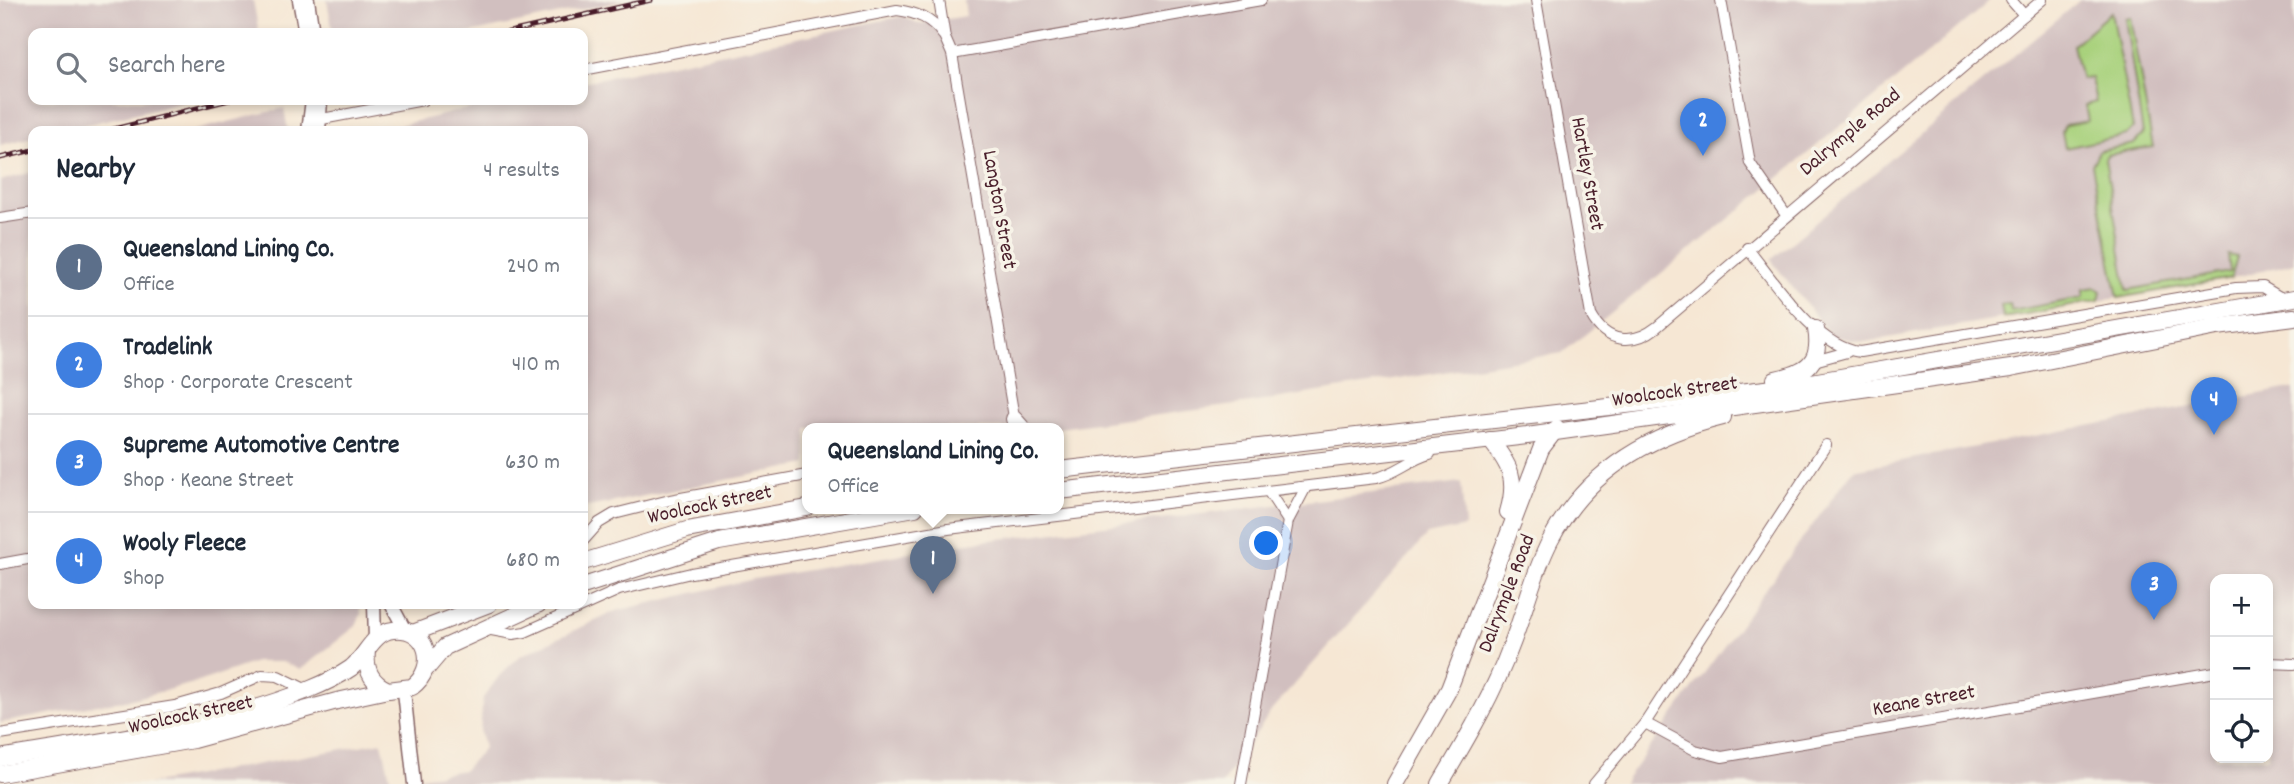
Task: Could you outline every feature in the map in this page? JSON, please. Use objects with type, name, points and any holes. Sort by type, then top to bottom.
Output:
[{"type":"main road","name":"Woolcock Street","points":[[1064,469],[1783,387],[2289,298]]},
{"type":"main road","name":"Woolcock Street","points":[[1064,490],[1467,443],[1807,397],[2011,368],[2217,327],[2294,317]]},
{"type":"main road","points":[[1698,396],[1793,375],[1814,361],[1818,351],[1816,329]]},
{"type":"main road","name":"Dalrymple Road","points":[[1440,784],[1474,726],[1511,648],[1549,542],[1571,508],[1597,478],[1618,461],[1664,434],[1807,397]]},
{"type":"main road","points":[[1584,409],[1580,423],[1589,426]]},
{"type":"main road","name":"Dalrymple Road","points":[[1395,784],[1449,689],[1541,449],[1554,431],[1584,409]]},
{"type":"main road","points":[[1485,595],[1513,492],[1508,463],[1490,440]]},
{"type":"main road","name":"Woolcock Street","points":[[588,560],[687,530],[802,509]]},
{"type":"main road","name":"Woolcock Street","points":[[588,584],[719,542],[880,514]]},
{"type":"main road","points":[[475,609],[409,632],[388,631],[371,645],[366,661],[372,679],[396,690],[419,682],[446,647],[527,609]]},
{"type":"main road","points":[[409,632],[424,644],[428,667]]},
{"type":"main road","name":"Woolcock Street","points":[[0,758],[214,720],[307,690],[339,675],[371,645]]},
{"type":"main road","name":"Woolcock Street","points":[[0,774],[193,740],[396,690]]},
{"type":"street","points":[[299,0],[304,28]]},
{"type":"street","points":[[308,0],[312,28]]},
{"type":"street","name":"Langton Street","points":[[939,0],[945,38],[952,54],[1017,423]]},
{"type":"street","points":[[952,54],[1261,0]]},
{"type":"street","name":"Hartley Street","points":[[1536,0],[1591,315],[1605,334],[1619,340]]},
{"type":"street","points":[[1721,0],[1750,163],[1786,215]]},
{"type":"street","points":[[2011,0],[2024,15]]},
{"type":"street","name":"Dalrymple Road","points":[[1619,340],[1646,335],[2042,0]]},
{"type":"street","points":[[588,69],[897,10],[916,12],[936,25],[945,38]]},
{"type":"street","points":[[317,122],[399,105]]},
{"type":"street","points":[[0,218],[28,214]]},
{"type":"street","points":[[1746,248],[1816,329],[1833,344],[1852,351]]},
{"type":"street","points":[[1814,361],[1832,353],[1867,352],[2236,288],[2263,287],[2289,298]]},
{"type":"street","points":[[588,604],[619,590],[691,573],[948,529],[1392,475],[1419,457],[1467,443]]},
{"type":"street","points":[[1594,784],[1645,723],[1826,445]]},
{"type":"street","points":[[588,535],[599,523],[614,514],[670,500],[802,476]]},
{"type":"street","points":[[1241,784],[1288,521],[1306,487]]},
{"type":"street","points":[[1268,491],[1288,521]]},
{"type":"street","points":[[0,564],[28,559]]},
{"type":"street","points":[[371,645],[374,609]]},
{"type":"street","points":[[394,609],[409,632]]},
{"type":"street","points":[[482,628],[513,634],[525,632],[576,609]]},
{"type":"street","points":[[2273,663],[2294,664]]},
{"type":"street","name":"Keane Street","points":[[1645,723],[1695,750],[1723,757],[2210,673]]},
{"type":"street","points":[[0,734],[175,706],[221,693],[262,675],[278,676],[307,690]]},
{"type":"street","points":[[396,690],[414,784]]},
{"type":"shaded area","points":[[0,0],[253,0],[258,28],[28,28],[28,105],[171,105],[80,126],[28,126],[28,138],[0,145]]},
{"type":"shaded area","points":[[327,0],[626,0],[494,28],[332,28]]},
{"type":"shaded area","points":[[964,0],[1991,0],[1746,205],[1562,353],[1250,403],[1064,427],[1064,423],[802,423],[802,465],[588,507],[588,126],[396,126],[484,105],[588,105],[588,81],[904,16],[917,24],[966,16]]},
{"type":"shaded area","points":[[2080,0],[2294,0],[2294,263],[2232,278],[1864,342],[1831,336],[1771,260]]},
{"type":"shaded area","points":[[284,108],[287,126],[212,126]]},
{"type":"shaded area","points":[[28,173],[28,609],[360,609],[361,614],[356,626],[300,670],[283,662],[255,662],[198,682],[136,698],[0,723],[0,181]]},
{"type":"shaded area","points":[[2294,389],[2294,784],[1623,784],[1853,470]]},
{"type":"shaded area","points":[[1461,482],[1465,527],[1427,535],[1272,710],[1222,784],[148,784],[382,742],[391,782],[464,770],[484,748],[480,732],[483,698],[500,675],[520,656],[616,611],[754,579],[975,542]]},
{"type":"green space","points":[[2111,12],[2133,128],[2126,135],[2065,148],[2062,132],[2065,125],[2088,121],[2085,105],[2096,102],[2091,78],[2081,79],[2073,45]]},
{"type":"green space","points":[[2130,17],[2153,147],[2107,155],[2105,159],[2127,290],[2230,272],[2228,255],[2237,257],[2231,278],[2118,298],[2092,165],[2099,151],[2134,144],[2143,134],[2125,18]]},
{"type":"green space","points":[[2096,288],[2101,291],[2099,301],[2003,318],[2001,305],[2010,304],[2011,311],[2083,298],[2083,290]]},
{"type":"railway","points":[[527,28],[651,0]]},
{"type":"railway","points":[[126,126],[209,105]]},
{"type":"railway","points":[[0,158],[28,151]]},
{"type":"place","name":"Tradelink","points":[[1703,156]]},
{"type":"place","name":"Wooly Fleece","points":[[2214,435]]},
{"type":"place","name":"Queensland Lining Co.","points":[[933,594]]},
{"type":"place","name":"Supreme Automotive Centre","points":[[2154,620]]}]
